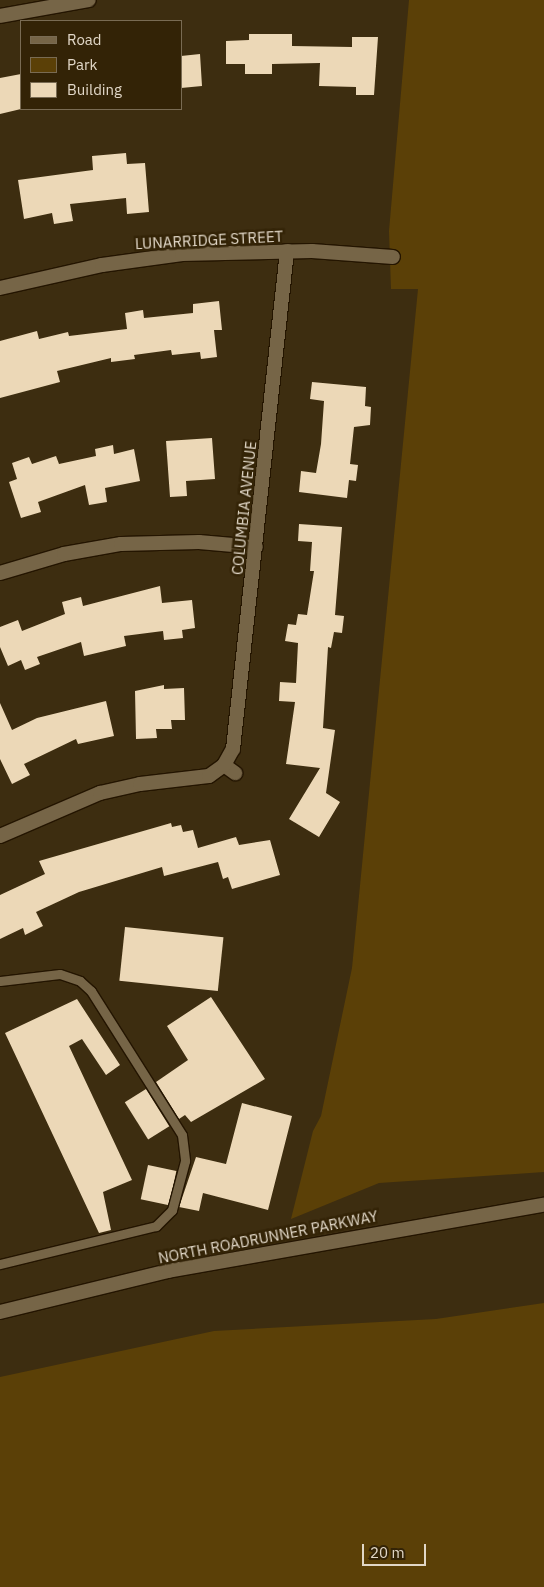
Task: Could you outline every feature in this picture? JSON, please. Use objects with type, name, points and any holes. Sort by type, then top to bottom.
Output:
[{"type":"street","points":[[0,16],[89,0]]},
{"type":"street","name":"LUNARRIDGE STREET","points":[[0,288],[143,258],[287,251],[393,257]]},
{"type":"street","name":"COLUMBIA AVENUE","points":[[0,836],[81,799],[149,782],[200,779],[230,769],[235,741],[287,251]]},
{"type":"street","points":[[0,573],[64,554],[121,544],[200,542],[256,547]]},
{"type":"street","name":"NORTH ROADRUNNER PARKWAY","points":[[0,1312],[168,1271],[544,1205]]},
{"type":"lane","points":[[0,981],[60,974],[80,981],[91,991],[182,1135],[185,1161],[172,1210],[156,1226],[0,1264]]},
{"type":"green space","points":[[409,0],[544,0],[544,1172],[379,1183],[291,1219],[313,1131],[321,1116],[352,968],[418,289],[391,289],[389,231]]},
{"type":"green space","points":[[544,1303],[544,1587],[0,1587],[0,1377],[214,1331],[436,1319]]},
{"type":"building","points":[[249,34],[292,34],[292,46],[352,47],[352,37],[378,37],[374,95],[356,95],[356,87],[319,86],[320,63],[272,64],[272,74],[245,74],[245,64],[226,64],[226,41],[249,40]]},
{"type":"building","points":[[200,54],[202,86],[182,88],[182,56]]},
{"type":"building","points":[[20,74],[20,109],[0,114],[0,78]]},
{"type":"building","points":[[126,153],[127,164],[145,163],[149,212],[127,214],[126,198],[70,204],[73,221],[54,224],[52,213],[24,219],[18,180],[93,170],[92,156]]},
{"type":"building","points":[[219,301],[222,330],[214,330],[217,357],[201,359],[200,352],[172,355],[171,350],[134,355],[135,359],[111,362],[111,358],[57,371],[60,382],[0,398],[0,341],[37,331],[39,339],[68,332],[69,336],[127,329],[125,313],[143,310],[144,318],[193,313],[193,304]]},
{"type":"building","points":[[312,382],[366,387],[365,406],[371,407],[370,425],[354,427],[350,464],[358,465],[356,481],[349,480],[347,498],[299,492],[301,471],[316,473],[321,444],[324,401],[310,399]]},
{"type":"building","points":[[212,438],[215,479],[186,481],[187,496],[170,497],[166,441]]},
{"type":"building","points":[[113,445],[114,454],[134,449],[140,481],[105,488],[107,502],[89,505],[85,485],[38,502],[41,512],[21,518],[9,482],[17,479],[12,463],[29,457],[32,464],[56,456],[59,464],[96,456],[95,449]]},
{"type":"building","points":[[299,524],[342,527],[335,615],[344,616],[342,633],[334,632],[331,648],[328,647],[323,728],[335,730],[326,793],[340,802],[319,837],[289,819],[320,768],[286,764],[295,702],[279,701],[280,682],[296,683],[298,643],[285,641],[288,624],[296,625],[298,614],[307,615],[314,571],[310,571],[312,542],[298,541]]},
{"type":"building","points":[[160,586],[162,603],[192,600],[195,628],[182,630],[183,638],[164,640],[163,631],[124,636],[126,646],[84,656],[81,642],[37,657],[40,664],[25,670],[21,660],[8,666],[0,647],[0,627],[18,620],[22,631],[65,614],[62,602],[81,597],[83,606]]},
{"type":"building","points":[[164,685],[164,689],[184,688],[185,720],[171,720],[172,729],[156,729],[157,738],[136,739],[135,691]]},
{"type":"building","points":[[106,701],[114,736],[78,744],[76,739],[24,764],[30,775],[12,784],[0,759],[0,703],[12,730],[37,718]]},
{"type":"building","points":[[171,823],[172,827],[181,825],[183,832],[193,830],[198,848],[236,837],[239,845],[270,840],[280,875],[232,889],[228,877],[223,879],[218,862],[164,876],[162,867],[79,892],[36,912],[43,926],[25,935],[23,928],[0,939],[0,895],[45,874],[39,861]]},
{"type":"building","points":[[125,927],[223,937],[218,991],[119,981]]},
{"type":"building","points":[[211,997],[265,1079],[191,1122],[185,1115],[179,1119],[156,1082],[188,1060],[167,1026]]},
{"type":"building","points":[[77,999],[120,1065],[106,1075],[82,1039],[69,1046],[132,1180],[103,1192],[111,1230],[99,1233],[5,1033]]},
{"type":"building","points":[[146,1089],[169,1126],[148,1140],[125,1102]]},
{"type":"building","points":[[242,1103],[292,1116],[268,1210],[203,1193],[199,1211],[179,1207],[196,1157],[226,1164]]},
{"type":"building","points":[[148,1165],[176,1171],[169,1205],[141,1199]]}]
